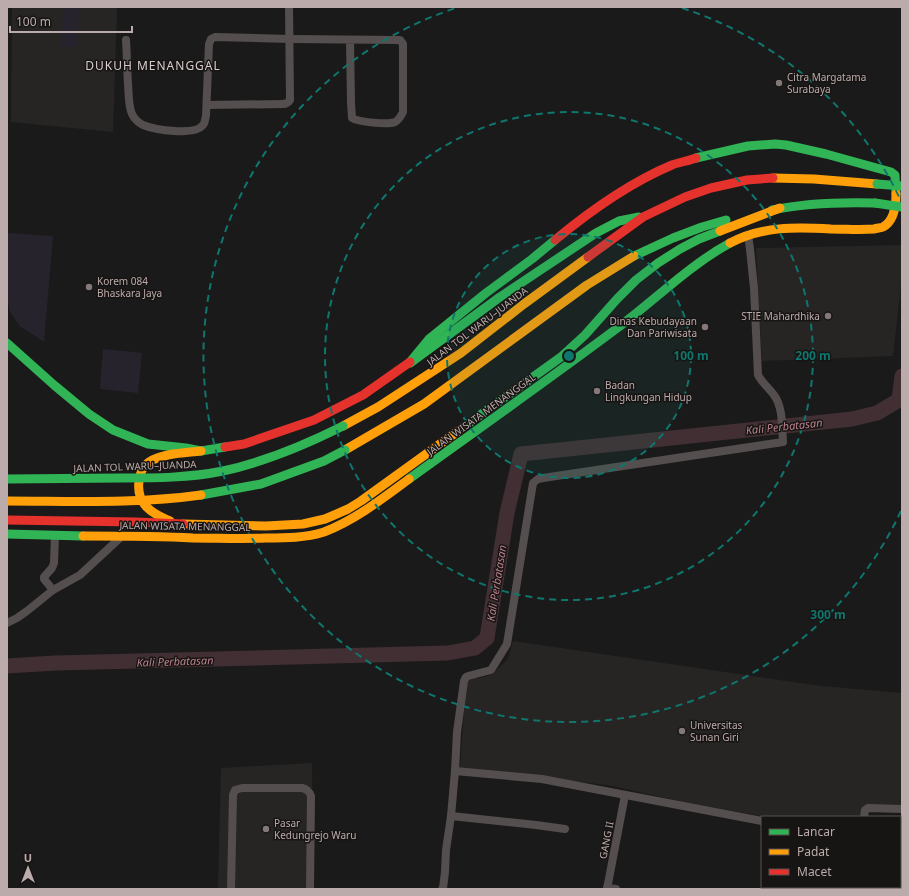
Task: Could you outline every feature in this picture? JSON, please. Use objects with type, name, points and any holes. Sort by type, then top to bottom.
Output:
[{"type":"main road","points":[[410,362],[429,339],[571,227],[606,202],[640,181],[673,165],[748,146],[775,144],[826,154],[898,175]]},
{"type":"main road","name":"JALAN WISATA MENANGGAL","points":[[7,534],[153,536],[233,539],[291,538],[312,535],[338,526],[379,501],[552,376],[617,328],[689,270],[719,249],[748,235],[762,231],[787,228],[860,230],[879,228],[883,226],[888,222],[894,213],[898,175]]},
{"type":"main road","name":"JALAN TOL WARU–JUANDA","points":[[7,479],[139,478],[178,476],[228,470],[255,462],[320,437],[378,407],[461,353],[524,304],[643,217],[685,197],[711,188],[747,180],[778,178],[814,179],[902,186]]},
{"type":"main road","points":[[7,501],[128,501],[187,497],[261,484],[324,461],[424,404],[587,285],[631,258],[673,238],[702,227],[728,220],[805,204],[839,202],[875,203],[902,206]]},
{"type":"main road","points":[[7,520],[266,526],[303,524],[324,519],[348,509],[368,496],[561,357],[585,335],[631,285],[658,263],[699,239],[780,208]]},
{"type":"main road","points":[[180,524],[159,516],[145,506],[140,498],[138,489],[140,475],[147,464],[164,456],[244,444],[314,420],[363,395],[420,356],[500,297],[596,233],[619,221],[643,217]]},
{"type":"main road","points":[[7,343],[89,414],[113,430],[148,444],[201,451]]},
{"type":"street","points":[[206,105],[283,104],[290,100],[290,7]]},
{"type":"street","points":[[126,40],[130,107],[133,116],[143,125],[163,129],[192,131],[204,125],[206,116],[209,44],[215,37],[290,40],[350,40],[398,40],[401,40],[403,42],[403,112],[394,123],[358,121],[352,118],[350,103],[350,40]]},
{"type":"street","points":[[442,889],[451,816],[457,732],[464,681],[468,676],[491,670],[507,644],[533,483],[538,479],[543,478],[783,442],[780,405],[773,393],[760,380],[758,375],[754,288],[748,235]]},
{"type":"street","points":[[54,590],[44,579],[44,577],[52,568],[54,563],[55,535]]},
{"type":"street","points":[[7,623],[27,612],[54,590],[80,575],[122,536]]},
{"type":"street","points":[[455,771],[542,779],[761,821]]},
{"type":"street","points":[[231,889],[233,795],[235,790],[242,788],[302,788],[310,792],[310,889]]},
{"type":"street","name":"GANG II","points":[[610,889],[610,866],[625,795]]},
{"type":"street","points":[[864,816],[868,808],[902,809]]},
{"type":"street","points":[[451,816],[565,829]]},
{"type":"shaded area","points":[[12,7],[117,7],[113,132],[11,122]]},
{"type":"shaded area","points":[[63,8],[79,8],[77,47],[61,47]]},
{"type":"shaded area","points":[[7,233],[53,236],[44,342],[20,326],[10,312],[7,296]]},
{"type":"shaded area","name":"STIE Mahardhika","points":[[902,245],[902,276],[893,356],[762,361],[756,248]]},
{"type":"shaded area","points":[[103,349],[142,353],[138,393],[100,389]]},
{"type":"shaded area","name":"Universitas Sunan Giri","points":[[513,641],[821,686],[902,693],[902,806],[863,806],[861,816],[762,816],[693,804],[608,785],[460,769],[466,683],[472,678],[481,678],[493,674],[508,659]]},
{"type":"shaded area","name":"Pasar Kedungrejo Waru","points":[[312,763],[313,889],[218,889],[221,768]]},
{"type":"waterway","name":"Kali Perbatasan","points":[[7,666],[56,663],[448,653],[475,648],[487,638],[507,513],[521,454],[852,419],[877,413],[899,400],[902,376]]},
{"type":"traffic: fast","points":[[696,158],[748,146],[775,144],[786,145],[826,154],[891,172],[895,175],[896,194]]},
{"type":"traffic: fast","points":[[877,184],[902,186]]},
{"type":"traffic: fast","points":[[772,210],[823,204],[875,203]]},
{"type":"traffic: fast","points":[[875,203],[902,207]]},
{"type":"traffic: fast","points":[[410,363],[500,297],[596,233],[619,221],[639,217]]},
{"type":"traffic: fast","points":[[634,256],[673,238],[726,220]]},
{"type":"traffic: fast","points":[[465,426],[561,357],[585,335],[636,280],[658,263],[699,239],[720,231]]},
{"type":"traffic: fast","points":[[410,362],[429,339],[555,240]]},
{"type":"traffic: fast","points":[[409,479],[616,329],[685,273],[730,243]]},
{"type":"traffic: fast","points":[[7,343],[89,414],[113,430],[148,444],[201,451],[225,447]]},
{"type":"traffic: fast","points":[[7,479],[159,478],[223,471],[269,458],[314,440],[343,426]]},
{"type":"traffic: fast","points":[[201,495],[261,484],[324,461],[345,450]]},
{"type":"traffic: fast","points":[[7,534],[83,536]]},
{"type":"traffic: slow","points":[[773,178],[814,179],[877,184]]},
{"type":"traffic: slow","points":[[730,243],[754,233],[779,229],[874,229],[882,227],[887,224],[892,217],[896,203],[896,194]]},
{"type":"traffic: slow","points":[[720,231],[780,208]]},
{"type":"traffic: slow","points":[[345,450],[424,404],[587,285],[634,256]]},
{"type":"traffic: slow","points":[[343,426],[378,407],[461,353],[588,257]]},
{"type":"traffic: slow","points":[[183,524],[266,526],[303,524],[325,519],[348,509],[361,501],[465,426]]},
{"type":"traffic: slow","points":[[170,521],[151,511],[142,502],[139,489],[139,478],[142,470],[149,462],[161,457],[201,451]]},
{"type":"traffic: slow","points":[[83,536],[193,538],[303,537],[324,532],[347,521],[389,494],[409,479]]},
{"type":"traffic: slow","points":[[7,501],[128,501],[201,495]]},
{"type":"traffic: jam","points":[[555,240],[610,198],[640,180],[672,165],[696,158]]},
{"type":"traffic: jam","points":[[588,257],[643,217],[685,197],[711,188],[747,180],[773,178]]},
{"type":"traffic: jam","points":[[225,447],[244,444],[314,420],[363,395],[410,362]]},
{"type":"traffic: jam","points":[[7,520],[183,524]]},
{"type":"place","name":"Citra Margatama Surabaya","points":[[779,83]]},
{"type":"place","name":"Korem 084 Bhaskara Jaya","points":[[89,287]]},
{"type":"place","name":"STIE Mahardhika","points":[[828,316]]},
{"type":"place","name":"Dinas Kebudayaan Dan Pariwisata","points":[[705,327]]},
{"type":"place","name":"Badan Lingkungan Hidup","points":[[597,391]]},
{"type":"place","name":"Universitas Sunan Giri","points":[[682,731]]},
{"type":"place","name":"Pasar Kedungrejo Waru","points":[[266,829]]},
{"type":"district","name":"DUKUH MENANGGAL","points":[[153,65]]}]
